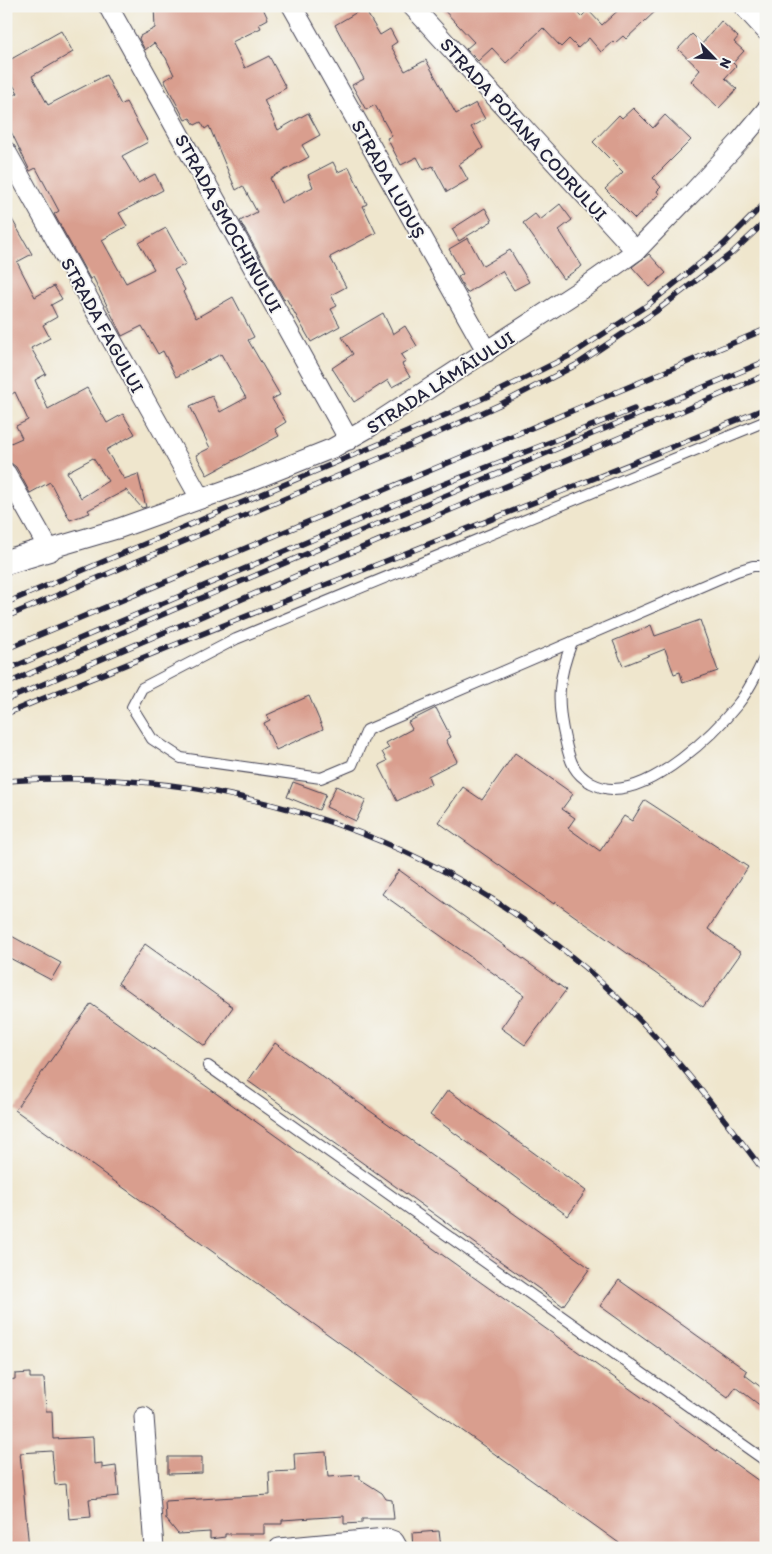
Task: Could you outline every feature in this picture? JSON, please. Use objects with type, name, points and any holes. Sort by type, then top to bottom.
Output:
[{"type":"street","name":"STRADA SMOCHINULUI","points":[[108,6],[349,440]]},
{"type":"street","name":"STRADA LUDUȘ","points":[[292,6],[487,352]]},
{"type":"street","name":"STRADA POIANA CODRULUI","points":[[412,6],[636,251]]},
{"type":"street","points":[[743,6],[766,31]]},
{"type":"street","name":"STRADA LĂMÂIULUI","points":[[50,549],[116,529],[248,482],[294,465],[349,440],[487,352],[636,251],[708,177],[766,110]]},
{"type":"street","name":"STRADA FAGULUI","points":[[6,151],[200,498]]},
{"type":"street","points":[[6,473],[50,549],[6,562]]},
{"type":"street","points":[[144,1417],[154,1548]]},
{"type":"street","points":[[279,1548],[386,1538],[396,1544]]},
{"type":"lane","points":[[766,421],[236,639],[142,688],[132,707],[152,739],[180,758],[321,778],[352,765],[367,730],[737,571],[753,566],[766,566]]},
{"type":"lane","points":[[572,642],[562,673],[558,699],[569,757],[583,778],[596,786],[611,790],[651,779],[701,744],[738,705],[750,687],[766,654]]},
{"type":"lane","points":[[208,1066],[766,1461]]},
{"type":"building","points":[[154,6],[262,6],[268,19],[259,24],[261,28],[232,42],[245,68],[269,56],[286,88],[264,100],[278,130],[308,113],[320,135],[302,145],[309,157],[270,178],[281,203],[313,187],[308,175],[333,162],[338,172],[349,167],[367,204],[363,206],[376,233],[330,257],[346,287],[331,295],[337,306],[331,309],[340,326],[311,342],[286,298],[284,300],[240,221],[257,212],[243,186],[236,190],[209,126],[205,129],[201,122],[195,125],[190,118],[185,120],[164,80],[174,75],[166,58],[154,43],[145,50],[139,39],[140,36],[155,28]]},
{"type":"building","points":[[440,6],[571,6],[581,17],[588,10],[602,25],[623,6],[661,6],[626,39],[623,36],[615,43],[613,41],[601,52],[589,38],[578,48],[569,39],[561,47],[543,28],[506,63],[492,48],[478,61],[466,49],[474,42]]},
{"type":"building","points":[[364,8],[380,35],[390,29],[397,42],[391,46],[405,71],[426,60],[456,114],[476,103],[485,119],[471,127],[483,148],[459,164],[468,180],[447,192],[433,166],[424,170],[417,157],[401,165],[387,138],[392,136],[375,105],[366,110],[352,85],[364,79],[335,25]]},
{"type":"building","points":[[721,21],[738,37],[734,42],[744,51],[733,63],[736,66],[725,78],[737,89],[719,108],[691,81],[700,70],[678,49],[692,34],[702,44]]},
{"type":"building","points":[[61,31],[73,52],[32,76],[48,105],[106,75],[121,105],[126,102],[148,142],[122,156],[138,183],[155,174],[163,190],[119,213],[127,226],[102,240],[126,283],[154,269],[139,243],[166,228],[186,264],[174,270],[185,290],[183,292],[196,318],[233,297],[254,337],[248,340],[280,395],[272,399],[286,422],[275,429],[279,436],[207,475],[196,455],[210,448],[190,406],[212,396],[220,412],[246,398],[221,354],[176,377],[163,351],[158,354],[142,326],[122,336],[93,277],[90,279],[54,214],[59,211],[36,168],[30,171],[6,121],[6,100],[18,93],[6,73],[6,62]]},
{"type":"building","points":[[633,108],[653,128],[665,115],[691,140],[653,178],[661,187],[657,191],[659,194],[635,219],[605,189],[623,172],[593,142],[619,115],[622,118]]},
{"type":"building","points":[[560,204],[572,220],[559,230],[582,266],[563,279],[523,223],[535,214],[540,220]]},
{"type":"building","points":[[485,208],[492,221],[459,241],[452,229]]},
{"type":"building","points":[[6,209],[32,254],[17,262],[35,297],[54,286],[62,299],[51,305],[57,317],[43,325],[50,338],[31,348],[46,374],[35,380],[48,409],[87,388],[107,423],[123,414],[135,434],[106,450],[124,479],[138,474],[146,507],[142,508],[126,490],[88,510],[90,513],[70,520],[50,482],[30,493],[16,467],[6,462],[6,445],[22,438],[16,426],[28,420],[15,392],[6,398]],"holes":[[[93,458],[108,481],[81,498],[67,472]]]},
{"type":"building","points":[[468,238],[483,266],[510,250],[529,282],[514,290],[502,271],[467,293],[458,277],[463,274],[449,249]]},
{"type":"building","points":[[649,254],[666,273],[650,287],[632,267]]},
{"type":"building","points":[[383,313],[393,334],[405,326],[417,346],[401,355],[406,362],[402,364],[410,377],[392,387],[388,380],[354,402],[332,368],[353,354],[342,337]]},
{"type":"building","points":[[700,620],[718,671],[683,683],[680,672],[674,674],[665,649],[623,666],[613,641],[651,625],[655,636]]},
{"type":"building","points":[[309,696],[323,729],[276,750],[264,723],[270,720],[267,715]]},
{"type":"building","points":[[436,708],[451,737],[446,740],[457,761],[428,776],[431,784],[397,801],[379,765],[387,761],[382,752],[389,748],[386,743],[412,729],[408,722]]},
{"type":"building","points":[[515,753],[573,794],[562,809],[575,818],[568,828],[600,851],[624,816],[632,821],[645,800],[748,867],[708,929],[741,953],[703,1007],[438,822],[463,787],[482,800]]},
{"type":"building","points":[[293,782],[326,794],[319,810],[287,797]]},
{"type":"building","points":[[336,786],[366,800],[356,821],[326,807]]},
{"type":"building","points":[[399,870],[566,990],[525,1045],[501,1028],[524,995],[382,894]]},
{"type":"building","points":[[6,933],[61,963],[51,980],[6,956]]},
{"type":"building","points":[[145,944],[233,1007],[205,1046],[118,983]]},
{"type":"building","points":[[91,1004],[766,1486],[766,1548],[626,1548],[15,1110]]},
{"type":"building","points":[[275,1043],[590,1268],[563,1306],[248,1081]]},
{"type":"building","points":[[448,1090],[586,1191],[568,1216],[430,1115]]},
{"type":"building","points":[[619,1280],[747,1371],[745,1375],[766,1391],[766,1410],[736,1387],[728,1398],[600,1306]]},
{"type":"building","points":[[30,1373],[30,1378],[44,1378],[46,1411],[52,1411],[53,1439],[93,1437],[94,1464],[102,1463],[102,1468],[116,1466],[119,1496],[89,1499],[91,1517],[69,1519],[66,1484],[55,1485],[52,1451],[20,1453],[29,1548],[10,1548],[6,1505],[6,1432],[11,1431],[9,1380],[15,1379],[15,1374]]},
{"type":"building","points":[[326,1452],[328,1477],[360,1475],[360,1479],[382,1493],[386,1499],[392,1500],[394,1519],[362,1519],[362,1523],[344,1524],[344,1516],[282,1520],[282,1524],[264,1524],[264,1534],[225,1534],[225,1537],[210,1539],[210,1532],[178,1534],[166,1519],[165,1501],[270,1495],[269,1472],[295,1471],[294,1454]]},
{"type":"building","points":[[168,1457],[202,1457],[202,1473],[168,1474]]},
{"type":"building","points":[[439,1531],[441,1548],[413,1548],[412,1533]]},
{"type":"railway","points":[[6,603],[405,433],[495,393],[571,355],[649,304],[724,244],[766,202]]},
{"type":"railway","points":[[6,617],[411,445],[499,405],[576,365],[655,312],[732,253],[766,221]]},
{"type":"railway","points":[[6,649],[766,329]]},
{"type":"railway","points":[[6,684],[173,610],[766,361]]},
{"type":"railway","points":[[6,700],[766,375]]},
{"type":"railway","points":[[6,714],[766,408]]},
{"type":"railway","points":[[6,670],[434,488],[634,409]]},
{"type":"railway","points":[[6,781],[90,779],[173,786],[254,800],[333,823],[410,854],[482,893],[551,940],[615,995],[675,1059],[766,1174]]}]
